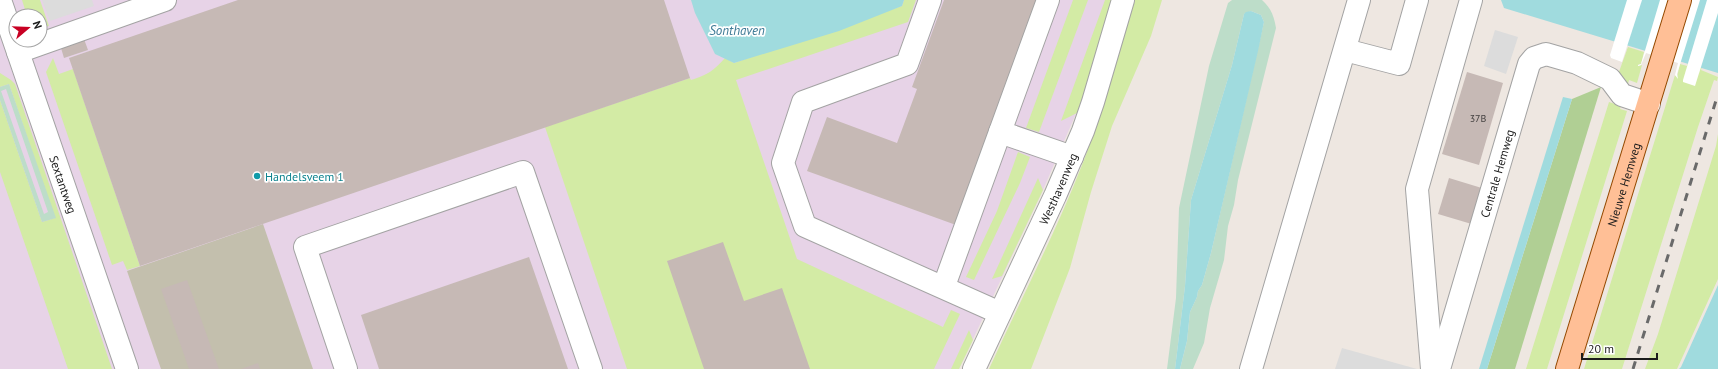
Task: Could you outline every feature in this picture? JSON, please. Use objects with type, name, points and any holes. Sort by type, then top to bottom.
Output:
[{"type":"main road","name":"Nieuwe Hemweg","points":[[1567,369],[1680,0]]},
{"type":"street","name":"Sextantweg","points":[[0,0],[8,34]]},
{"type":"street","points":[[48,36],[165,0]]},
{"type":"street","points":[[930,0],[907,64],[803,102],[783,163],[805,226],[944,286],[1000,313]]},
{"type":"street","points":[[944,286],[1048,0]]},
{"type":"street","name":"Westhavenweg","points":[[974,369],[1072,157],[1093,102],[1123,0]]},
{"type":"street","points":[[1251,369],[1359,0]]},
{"type":"street","points":[[1345,50],[1399,64],[1417,0]]},
{"type":"street","points":[[1432,369],[1417,189],[1469,7]]},
{"type":"street","name":"Sextantweg","points":[[11,48],[127,369]]},
{"type":"street","name":"Centrale Hemweg","points":[[1439,369],[1529,64],[1534,58],[1541,55],[1550,54],[1577,63],[1610,79],[1622,95],[1649,104]]},
{"type":"street","points":[[1000,132],[1072,157]]},
{"type":"street","points":[[346,369],[305,247],[523,172],[591,369]]},
{"type":"shaded area","points":[[0,0],[1112,0],[1081,102],[1043,190],[959,369],[0,369]]},
{"type":"shaded area","points":[[42,0],[92,0],[94,6],[50,21],[48,8],[45,8]]},
{"type":"shaded area","points":[[1495,30],[1518,37],[1506,74],[1484,66]]},
{"type":"shaded area","points":[[263,224],[313,369],[161,369],[127,271]]},
{"type":"shaded area","points":[[1342,348],[1417,369],[1335,369]]},
{"type":"green space","points":[[22,0],[40,0],[43,8],[24,8]]},
{"type":"green space","points":[[904,0],[916,0],[908,22],[736,80],[797,259],[943,327],[951,310],[960,314],[934,369],[627,369],[545,127],[690,78],[691,80],[702,76],[713,70],[725,58],[734,63],[902,6]]},
{"type":"green space","points":[[1073,0],[1088,0],[1039,132],[1026,128]]},
{"type":"green space","points":[[1105,0],[1112,0],[1082,102],[1077,113],[1061,121]]},
{"type":"green space","points":[[1135,0],[1162,0],[1151,36],[1112,126],[1091,192],[1070,268],[1031,369],[989,369],[1072,191],[1104,104]]},
{"type":"green space","points":[[1232,0],[1262,0],[1272,12],[1276,28],[1238,180],[1234,205],[1228,226],[1224,260],[1210,308],[1204,343],[1193,369],[1180,369],[1187,341],[1190,312],[1197,297],[1198,291],[1202,285],[1211,253],[1264,22],[1261,15],[1251,11],[1244,14],[1232,65],[1191,200],[1185,286],[1175,369],[1167,369],[1176,298],[1179,208],[1209,66],[1228,3]]},
{"type":"green space","points":[[1707,0],[1718,0],[1718,13],[1701,70],[1718,77],[1717,81],[1714,80],[1698,127],[1622,369],[1584,369],[1675,75],[1677,77],[1680,64],[1687,66]]},
{"type":"green space","points":[[1628,47],[1644,52],[1641,64],[1638,65],[1642,65],[1637,83],[1629,80],[1628,84],[1616,80]]},
{"type":"green space","points":[[53,58],[59,74],[73,69],[140,266],[127,270],[123,261],[112,265],[46,72]]},
{"type":"green space","points":[[0,73],[15,84],[112,369],[68,369],[0,172],[0,100],[42,222],[55,218],[9,84],[0,87]]},
{"type":"green space","points":[[9,84],[56,218],[42,222],[0,100],[0,87]],"holes":[[[6,89],[48,212],[44,214],[1,91]]]},
{"type":"green space","points":[[1601,87],[1515,369],[1487,369],[1572,99]]},
{"type":"green space","points":[[1609,102],[1621,106],[1620,109],[1627,111],[1547,369],[1526,369]]},
{"type":"green space","points":[[1718,134],[1718,279],[1677,369],[1645,369],[1658,334],[1716,146]]},
{"type":"green space","points":[[1018,152],[1030,157],[1020,183],[974,280],[966,277],[997,211]]},
{"type":"green space","points":[[1038,178],[1043,190],[1002,276],[992,279]]},
{"type":"green space","points":[[969,330],[973,340],[959,369],[951,369]]},
{"type":"water","name":"Sonthaven","points":[[691,0],[904,0],[902,6],[839,31],[734,63],[715,54],[695,13]]},
{"type":"water","points":[[1501,0],[1718,0],[1718,73],[1504,8]]},
{"type":"water","points":[[1251,11],[1261,15],[1264,22],[1258,51],[1211,253],[1202,285],[1198,291],[1197,297],[1190,312],[1187,341],[1180,369],[1175,369],[1185,286],[1191,200],[1232,65],[1244,14]]},
{"type":"water","points":[[1563,97],[1572,99],[1487,369],[1479,369]]},
{"type":"water","points":[[1718,285],[1718,369],[1679,369],[1681,367]]},
{"type":"pier","points":[[1627,0],[1642,0],[1622,62],[1611,58],[1610,55]]},
{"type":"pier","points":[[1660,0],[1700,0],[1677,74],[1678,79],[1675,75],[1678,63],[1646,53],[1641,65],[1638,66],[1641,64]]},
{"type":"pier","points":[[1707,0],[1718,0],[1718,13],[1695,86],[1683,82],[1683,80]]},
{"type":"building","name":"Handelsveem 1","points":[[238,0],[664,0],[690,78],[140,266],[69,58]]},
{"type":"building","points":[[944,0],[1043,0],[956,225],[807,171],[827,117],[897,143],[917,89],[912,87]]},
{"type":"building","points":[[84,39],[88,50],[64,58],[61,48]]},
{"type":"building","points":[[1467,72],[1503,83],[1479,165],[1442,154]]},
{"type":"building","points":[[1449,178],[1485,189],[1475,225],[1438,214]]},
{"type":"building","points":[[723,242],[744,301],[782,288],[810,369],[704,369],[667,261]]},
{"type":"building","points":[[529,257],[568,369],[379,369],[361,315]]},
{"type":"building","points":[[187,280],[219,369],[189,369],[161,289]]},
{"type":"building","points":[[258,363],[260,369],[241,369]]},
{"type":"railway","points":[[1633,369],[1718,94]]},
{"type":"place","name":"Handelsveem 1","points":[[257,176]]}]
